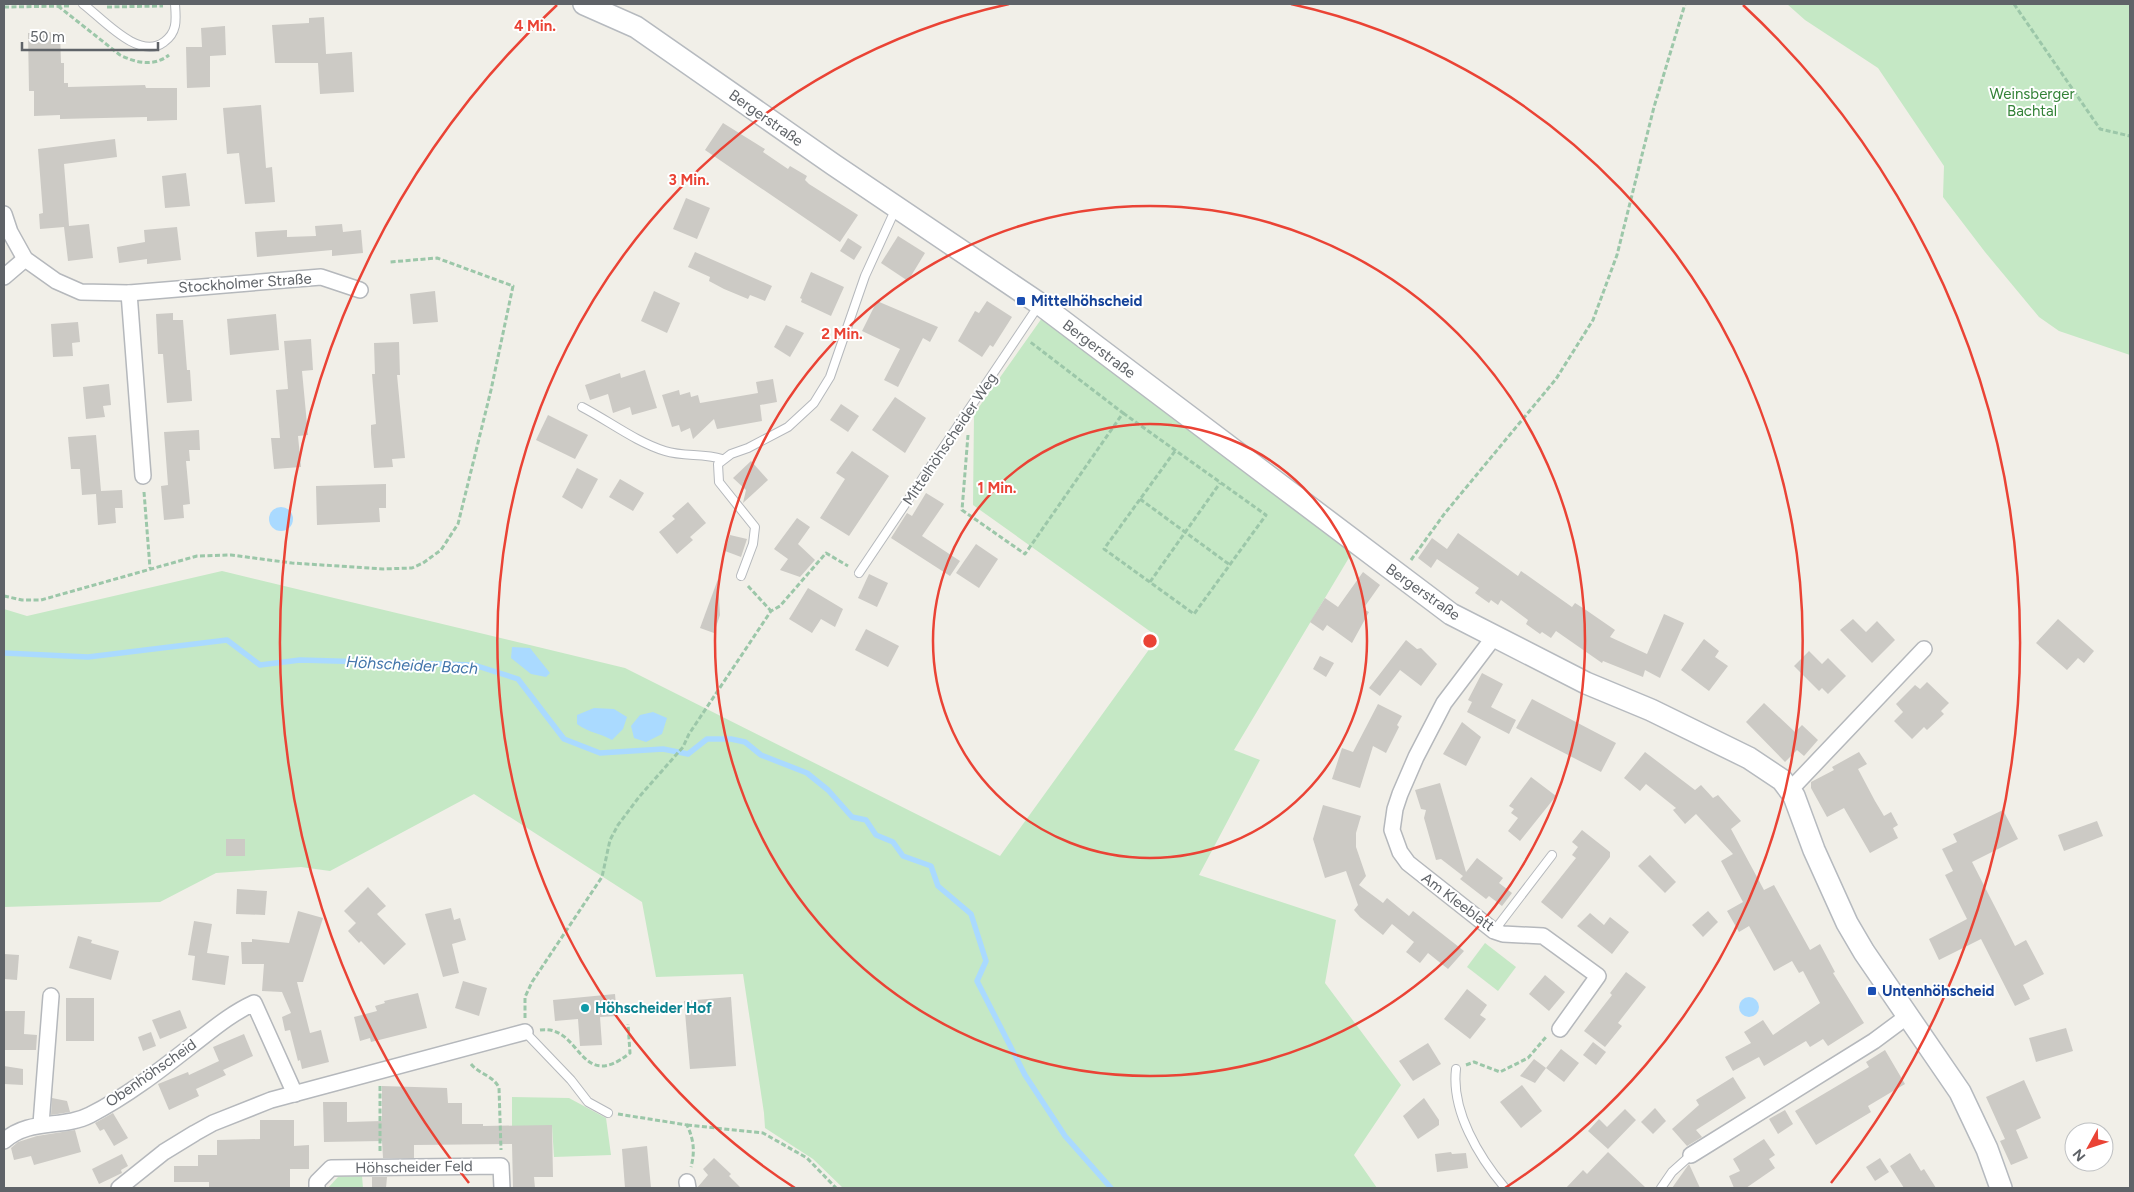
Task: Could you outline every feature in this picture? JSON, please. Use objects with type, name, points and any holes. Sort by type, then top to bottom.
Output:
[{"type":"street","name":"Bergerstraße","points":[[584,4],[636,27],[1040,304],[1451,614],[1494,637],[1749,758],[1770,770],[1790,790]]},
{"type":"street","name":"Stockholmer Straße","points":[[4,214],[10,232],[25,259],[51,278],[74,290],[100,294],[129,293],[321,277],[360,290]]},
{"type":"street","points":[[4,277],[25,259]]},
{"type":"street","points":[[129,293],[143,476]]},
{"type":"street","name":"Am Kleeblatt","points":[[1494,637],[1444,703],[1420,749],[1394,809],[1392,830],[1400,852],[1408,863],[1494,931],[1503,934],[1543,936],[1598,976],[1560,1028]]},
{"type":"street","points":[[1924,650],[1790,790],[1814,850],[1847,923],[1864,952],[1960,1092],[1987,1148],[2001,1188]]},
{"type":"street","points":[[41,1124],[51,996]]},
{"type":"street","name":"Obenhöhscheid","points":[[4,1141],[23,1130],[41,1124],[78,1121],[92,1114],[143,1083],[233,1013],[249,998],[295,1094]]},
{"type":"street","points":[[1691,1155],[1874,1041],[1909,1015]]},
{"type":"street","points":[[119,1188],[164,1152],[213,1123],[271,1100],[380,1073],[525,1032]]},
{"type":"street","points":[[501,1166],[502,1188]]},
{"type":"street","name":"Höhscheider Feld","points":[[317,1188],[317,1182],[331,1168],[501,1166]]},
{"type":"lane","points":[[83,4],[137,46],[148,48],[161,44],[174,32],[175,4]]},
{"type":"lane","points":[[741,576],[753,544],[754,527],[719,482],[718,464],[722,459],[788,427],[814,403],[830,377],[865,276],[896,207]]},
{"type":"lane","name":"Mittelhöhscheider Weg","points":[[859,574],[1040,304]]},
{"type":"lane","points":[[582,406],[664,450],[680,454],[708,454],[722,459]]},
{"type":"lane","points":[[1494,931],[1552,855]]},
{"type":"lane","points":[[525,1032],[571,1080],[588,1102],[608,1113]]},
{"type":"lane","points":[[1456,1069],[1456,1097],[1464,1117],[1484,1159],[1505,1188]]},
{"type":"lane","points":[[1661,1188],[1672,1172],[1691,1155]]},
{"type":"path","points":[[1399,576],[1445,513],[1556,380],[1593,320],[1617,256],[1658,90],[1684,4]]},
{"type":"path","points":[[2014,4],[2100,129],[2130,136]]},
{"type":"path","points":[[4,7],[58,6]]},
{"type":"path","points":[[4,596],[22,600],[41,600],[197,556],[231,555],[292,563],[401,569],[423,563],[448,542],[458,524],[470,478],[513,286],[437,258],[390,262]]},
{"type":"path","points":[[1021,334],[1123,413],[1266,515],[1194,614],[1104,549],[1175,451]]},
{"type":"path","points":[[969,412],[962,510],[1025,554],[1123,413]]},
{"type":"path","points":[[143,476],[150,568]]},
{"type":"path","points":[[1150,582],[1220,483]]},
{"type":"path","points":[[1140,499],[1230,565]]},
{"type":"path","points":[[628,1024],[630,1053],[617,1063],[606,1067],[596,1065],[583,1057],[562,1033],[550,1029],[525,1032],[525,997],[532,982],[602,877],[610,840],[618,825],[683,747],[689,734],[771,611],[780,606],[826,552],[859,574]]},
{"type":"path","points":[[741,576],[771,611]]},
{"type":"path","points":[[1456,1069],[1474,1062],[1500,1072],[1528,1058],[1548,1033],[1560,1028]]},
{"type":"path","points":[[466,1049],[471,1064],[475,1069],[494,1080],[499,1088],[501,1166]]},
{"type":"path","points":[[380,1073],[380,1167]]},
{"type":"path","points":[[608,1113],[687,1125],[763,1133],[806,1158],[836,1188]]},
{"type":"path","points":[[687,1125],[693,1139],[694,1156],[688,1185]]},
{"type":"green space","name":"Weinsberger Bachtal","points":[[1787,4],[2130,4],[2130,355],[2059,331],[2039,317],[1985,252],[1943,197],[1944,166],[1878,68],[1805,20]]},
{"type":"green space","points":[[1042,318],[1353,551],[1234,750],[1260,760],[1199,875],[1336,920],[1325,983],[1401,1085],[1354,1155],[1377,1188],[843,1188],[813,1159],[765,1128],[743,974],[656,977],[642,902],[474,794],[330,871],[301,867],[216,873],[160,902],[4,907],[4,609],[27,616],[222,571],[625,668],[1000,856],[1158,637],[973,505],[974,414]]},
{"type":"green space","points":[[1485,943],[1516,967],[1498,991],[1467,967]]},
{"type":"green space","points":[[512,1097],[569,1098],[606,1118],[611,1155],[554,1157],[552,1126],[512,1126]]},
{"type":"green space","points":[[362,1176],[363,1188],[328,1188],[338,1177]]},
{"type":"water","points":[[281,507],[286,508],[292,514],[292,524],[286,530],[281,531],[276,530],[270,524],[269,519],[270,514],[276,508]]},
{"type":"water","points":[[512,647],[530,648],[550,673],[546,677],[531,674],[511,658]]},
{"type":"water","points":[[594,708],[614,709],[627,717],[623,729],[612,740],[577,724],[577,715]]},
{"type":"water","points":[[653,712],[667,718],[662,734],[646,742],[634,738],[631,726],[640,715]]},
{"type":"water","points":[[1745,997],[1753,997],[1759,1003],[1759,1011],[1753,1017],[1745,1017],[1739,1011],[1739,1003]]},
{"type":"building","points":[[324,17],[326,54],[352,52],[354,92],[320,94],[318,63],[275,63],[272,25],[309,23],[309,18]]},
{"type":"building","points":[[225,26],[226,55],[210,56],[210,87],[187,88],[186,47],[202,47],[201,28]]},
{"type":"building","points":[[60,32],[61,63],[64,63],[64,83],[68,83],[68,87],[145,85],[146,88],[177,88],[177,120],[147,121],[147,117],[60,119],[60,115],[34,116],[34,91],[29,91],[28,33]]},
{"type":"building","points":[[261,105],[266,168],[272,167],[275,202],[245,204],[239,153],[227,154],[223,108]]},
{"type":"building","points":[[723,123],[765,149],[763,152],[788,169],[790,166],[807,176],[805,180],[809,184],[858,215],[840,242],[705,150]]},
{"type":"building","points":[[115,139],[117,157],[64,164],[69,226],[89,224],[93,258],[68,261],[64,227],[40,229],[39,214],[43,213],[38,149]]},
{"type":"building","points":[[186,173],[190,206],[165,208],[162,176]]},
{"type":"building","points":[[686,198],[710,208],[697,239],[673,229]]},
{"type":"building","points":[[342,224],[343,232],[361,230],[363,253],[332,256],[332,250],[257,257],[255,232],[287,230],[287,237],[316,236],[315,226]]},
{"type":"building","points":[[177,227],[181,260],[147,264],[147,259],[119,263],[117,247],[145,242],[144,230]]},
{"type":"building","points":[[898,236],[925,253],[908,281],[881,263]]},
{"type":"building","points":[[848,238],[862,247],[854,260],[840,251]]},
{"type":"building","points":[[695,252],[772,286],[765,301],[750,295],[748,299],[724,289],[709,281],[710,277],[688,267]]},
{"type":"building","points":[[811,272],[844,287],[831,316],[801,302],[802,299],[800,298]]},
{"type":"building","points":[[435,291],[438,322],[413,324],[410,294]]},
{"type":"building","points":[[654,291],[680,303],[667,333],[641,321]]},
{"type":"building","points":[[877,301],[938,327],[930,342],[923,338],[898,387],[884,380],[900,349],[862,331]]},
{"type":"building","points":[[987,301],[1012,317],[993,347],[990,345],[982,357],[958,341],[975,311],[979,313]]},
{"type":"building","points":[[173,313],[173,320],[183,320],[187,370],[190,370],[192,401],[167,403],[163,354],[158,354],[156,314]]},
{"type":"building","points":[[276,314],[279,350],[230,355],[227,319]]},
{"type":"building","points":[[78,322],[80,342],[72,343],[73,356],[53,357],[51,324]]},
{"type":"building","points":[[786,325],[804,333],[790,357],[774,347]]},
{"type":"building","points":[[311,339],[313,370],[302,371],[308,435],[298,436],[301,467],[274,469],[271,438],[280,438],[276,390],[288,389],[284,341]]},
{"type":"building","points":[[399,342],[400,375],[397,375],[405,458],[392,459],[393,467],[374,468],[371,425],[376,424],[372,374],[375,374],[374,343]]},
{"type":"building","points":[[645,370],[657,408],[632,415],[630,407],[613,413],[608,394],[590,400],[585,385],[620,373],[621,378]]},
{"type":"building","points":[[773,379],[777,402],[760,405],[762,421],[717,429],[714,419],[693,439],[690,428],[681,432],[679,425],[672,427],[662,395],[679,390],[680,395],[690,392],[691,397],[698,395],[700,403],[758,393],[756,382]]},
{"type":"building","points":[[109,384],[111,405],[103,406],[105,417],[86,419],[83,387]]},
{"type":"building","points":[[895,397],[926,418],[905,453],[872,430]]},
{"type":"building","points":[[841,404],[859,416],[848,432],[830,420]]},
{"type":"building","points":[[548,415],[588,435],[575,459],[536,440]]},
{"type":"building","points":[[199,430],[200,450],[189,450],[190,461],[186,461],[190,504],[183,505],[184,518],[164,520],[161,486],[168,485],[164,432]]},
{"type":"building","points":[[96,435],[101,491],[122,490],[123,508],[115,508],[116,523],[98,525],[96,494],[82,495],[80,469],[71,469],[68,437]]},
{"type":"building","points":[[852,451],[889,476],[849,536],[820,518],[845,479],[836,473]]},
{"type":"building","points":[[751,461],[768,480],[743,503],[746,490],[733,478]]},
{"type":"building","points":[[577,468],[598,479],[582,509],[562,497]]},
{"type":"building","points":[[620,479],[644,493],[633,511],[609,497]]},
{"type":"building","points":[[386,484],[386,508],[379,508],[380,522],[317,525],[316,486]]},
{"type":"building","points":[[926,493],[944,504],[922,536],[960,561],[950,576],[891,538],[907,513],[912,516]]},
{"type":"building","points":[[688,502],[706,523],[690,537],[693,540],[677,554],[659,532],[675,519],[672,516]]},
{"type":"building","points":[[797,518],[810,527],[798,544],[815,560],[800,577],[780,570],[788,559],[774,549]]},
{"type":"building","points":[[1458,533],[1518,576],[1521,571],[1572,607],[1575,603],[1586,610],[1615,630],[1610,637],[1647,654],[1664,614],[1684,623],[1660,678],[1645,670],[1643,677],[1603,661],[1602,663],[1556,631],[1551,638],[1542,632],[1540,634],[1526,624],[1528,620],[1501,600],[1498,605],[1491,600],[1489,603],[1475,593],[1479,588],[1437,559],[1431,568],[1418,558],[1432,538],[1447,549]]},
{"type":"building","points":[[730,535],[747,539],[741,557],[725,551]]},
{"type":"building","points":[[976,544],[998,559],[979,588],[956,573]]},
{"type":"building","points":[[1363,572],[1380,585],[1363,609],[1369,612],[1352,643],[1327,625],[1323,631],[1310,622],[1325,598],[1338,607]]},
{"type":"building","points":[[869,574],[888,583],[877,607],[858,598]]},
{"type":"building","points":[[718,579],[720,615],[714,633],[700,628]]},
{"type":"building","points":[[808,588],[843,609],[835,627],[821,619],[812,633],[789,619]]},
{"type":"building","points":[[1853,619],[1866,632],[1877,621],[1895,640],[1872,663],[1840,630]]},
{"type":"building","points":[[2058,619],[2094,651],[2084,663],[2078,658],[2067,670],[2036,643]]},
{"type":"building","points":[[866,629],[899,646],[888,667],[855,650]]},
{"type":"building","points":[[1704,639],[1719,651],[1715,657],[1728,666],[1709,691],[1681,670]]},
{"type":"building","points":[[1406,640],[1417,649],[1421,648],[1437,664],[1421,686],[1400,670],[1380,696],[1369,688]]},
{"type":"building","points":[[1809,651],[1822,664],[1828,658],[1846,676],[1828,694],[1822,688],[1819,691],[1794,666]]},
{"type":"building","points":[[1320,656],[1334,663],[1326,677],[1313,669]]},
{"type":"building","points":[[1482,673],[1503,684],[1491,707],[1516,720],[1509,734],[1467,712],[1472,702],[1468,700]]},
{"type":"building","points":[[1927,682],[1949,703],[1941,711],[1944,714],[1927,730],[1924,727],[1912,739],[1894,721],[1903,712],[1896,704],[1915,685],[1920,689]]},
{"type":"building","points":[[1532,699],[1616,743],[1601,772],[1516,728]]},
{"type":"building","points":[[1764,703],[1795,732],[1802,725],[1818,740],[1804,756],[1797,750],[1785,762],[1746,722]]},
{"type":"building","points":[[1378,704],[1402,716],[1397,725],[1399,727],[1386,753],[1373,746],[1360,788],[1332,779],[1342,748],[1353,752]]},
{"type":"building","points":[[1462,722],[1481,737],[1466,766],[1443,754]]},
{"type":"building","points":[[1645,752],[1695,790],[1701,785],[1713,798],[1718,795],[1741,821],[1731,829],[1764,890],[1774,885],[1810,950],[1820,944],[1835,972],[1833,973],[1864,1023],[1828,1046],[1823,1039],[1810,1047],[1806,1041],[1764,1066],[1759,1057],[1733,1071],[1725,1057],[1751,1043],[1744,1032],[1763,1020],[1773,1035],[1820,1003],[1803,971],[1799,973],[1792,961],[1774,971],[1749,926],[1739,932],[1727,911],[1743,902],[1721,861],[1733,854],[1696,814],[1685,824],[1673,810],[1676,808],[1646,784],[1640,791],[1624,778]]},
{"type":"building","points":[[1859,752],[1867,764],[1858,769],[1875,801],[1884,816],[1891,812],[1898,825],[1893,828],[1898,838],[1870,853],[1844,808],[1827,817],[1811,788],[1811,782],[1834,770],[1832,767]]},
{"type":"building","points":[[1531,777],[1556,796],[1520,841],[1508,831],[1518,818],[1511,813],[1514,809],[1509,806]]},
{"type":"building","points":[[1440,783],[1466,872],[1477,858],[1503,878],[1499,883],[1512,893],[1502,906],[1489,896],[1486,899],[1460,879],[1463,876],[1441,859],[1436,860],[1424,818],[1426,810],[1421,809],[1415,790]]},
{"type":"building","points":[[1323,805],[1361,816],[1356,833],[1356,847],[1366,876],[1359,885],[1383,903],[1387,898],[1409,916],[1413,911],[1464,951],[1448,969],[1428,953],[1420,963],[1406,952],[1414,942],[1392,924],[1383,935],[1360,917],[1354,910],[1358,905],[1346,871],[1325,878],[1313,839]]},
{"type":"building","points":[[2003,810],[2018,839],[1972,862],[2015,946],[2026,940],[2044,974],[2023,985],[2030,999],[2015,1006],[1981,939],[1939,960],[1929,939],[1967,919],[1945,875],[1953,871],[1942,849],[1957,842],[1953,834]]},
{"type":"building","points":[[2097,821],[2103,836],[2064,851],[2058,835]]},
{"type":"building","points":[[1582,830],[1610,852],[1610,857],[1562,919],[1541,902],[1576,858],[1572,855],[1578,847],[1572,842]]},
{"type":"building","points":[[226,839],[245,839],[245,856],[226,856]]},
{"type":"building","points":[[1650,855],[1676,882],[1665,893],[1638,866]]},
{"type":"building","points":[[368,887],[386,906],[377,914],[406,944],[384,965],[361,941],[359,943],[348,931],[356,923],[344,911]]},
{"type":"building","points":[[237,889],[267,891],[265,915],[236,914]]},
{"type":"building","points":[[451,908],[454,920],[460,918],[466,940],[452,944],[459,973],[443,977],[425,914]]},
{"type":"building","points":[[298,911],[323,918],[303,982],[297,982],[310,1033],[321,1030],[329,1062],[302,1069],[290,1030],[285,1031],[282,1017],[291,1013],[282,992],[262,991],[264,964],[242,964],[241,942],[252,942],[252,939],[289,943]]},
{"type":"building","points":[[1708,911],[1718,922],[1703,937],[1692,925]]},
{"type":"building","points":[[1590,913],[1604,925],[1610,917],[1629,932],[1612,954],[1577,926]]},
{"type":"building","points":[[194,921],[212,924],[207,953],[229,956],[225,985],[192,980],[195,956],[188,955]]},
{"type":"building","points":[[78,936],[92,940],[91,943],[119,951],[111,980],[69,968]]},
{"type":"building","points":[[4,954],[19,955],[17,980],[4,979]]},
{"type":"building","points":[[1626,972],[1646,987],[1618,1023],[1622,1026],[1605,1047],[1584,1031],[1612,995],[1610,993]]},
{"type":"building","points":[[1545,975],[1565,992],[1549,1011],[1529,994]]},
{"type":"building","points":[[463,981],[487,988],[479,1016],[455,1008]]},
{"type":"building","points":[[1467,989],[1487,1005],[1480,1015],[1486,1019],[1470,1039],[1444,1019]]},
{"type":"building","points":[[418,993],[427,1028],[371,1042],[370,1038],[360,1041],[354,1017],[377,1011],[375,1006],[385,1003],[384,1001]]},
{"type":"building","name":"Höhscheider Hof","points":[[615,994],[617,1016],[600,1017],[602,1045],[580,1046],[578,1019],[555,1021],[553,1000]]},
{"type":"building","points":[[731,997],[736,1066],[690,1069],[684,1001]]},
{"type":"building","points":[[66,998],[94,998],[94,1041],[66,1041]]},
{"type":"building","points":[[180,1010],[187,1028],[160,1039],[152,1020]]},
{"type":"building","points":[[4,1011],[25,1011],[24,1034],[37,1035],[36,1050],[4,1050]]},
{"type":"building","points":[[2066,1028],[2073,1051],[2036,1062],[2029,1038]]},
{"type":"building","points":[[151,1032],[156,1046],[143,1051],[138,1037]]},
{"type":"building","points":[[244,1034],[253,1056],[223,1070],[226,1075],[196,1089],[199,1096],[169,1110],[158,1084],[188,1072],[189,1075],[219,1061],[213,1047]]},
{"type":"building","points":[[1593,1042],[1606,1052],[1596,1065],[1583,1055]]},
{"type":"building","points":[[1428,1043],[1441,1064],[1413,1081],[1399,1061]]},
{"type":"building","points":[[1561,1049],[1579,1063],[1564,1082],[1546,1068]]},
{"type":"building","points":[[1885,1050],[1905,1084],[1868,1106],[1871,1112],[1816,1145],[1795,1111],[1869,1067],[1866,1062]]},
{"type":"building","points":[[1534,1059],[1546,1068],[1535,1083],[1520,1076]]},
{"type":"building","points":[[4,1066],[23,1069],[23,1085],[4,1084]]},
{"type":"building","points":[[1733,1077],[1746,1098],[1696,1130],[1702,1137],[1687,1146],[1672,1129],[1699,1105],[1696,1100]]},
{"type":"building","points":[[2024,1080],[2041,1118],[2016,1130],[2028,1158],[2011,1165],[2000,1141],[2005,1139],[1986,1097]]},
{"type":"building","points":[[1522,1085],[1542,1111],[1521,1128],[1500,1102]]},
{"type":"building","points":[[382,1086],[447,1088],[448,1103],[462,1103],[462,1124],[483,1124],[483,1126],[552,1125],[553,1177],[534,1177],[535,1188],[513,1188],[512,1144],[414,1145],[414,1158],[383,1158],[382,1141],[324,1142],[323,1102],[347,1102],[347,1122],[382,1121]]},
{"type":"building","points":[[52,1098],[67,1101],[70,1112],[51,1115]]},
{"type":"building","points":[[1424,1098],[1439,1120],[1439,1125],[1418,1139],[1403,1116]]},
{"type":"building","points":[[1655,1108],[1666,1121],[1653,1134],[1641,1122]]},
{"type":"building","points":[[1625,1109],[1636,1120],[1608,1149],[1588,1131],[1599,1119],[1607,1127]]},
{"type":"building","points":[[1785,1110],[1793,1124],[1778,1134],[1769,1119]]},
{"type":"building","points":[[113,1113],[128,1138],[114,1146],[104,1129],[100,1131],[95,1123]]},
{"type":"building","points":[[260,1120],[294,1120],[294,1146],[309,1145],[309,1169],[290,1169],[290,1188],[209,1188],[209,1182],[174,1182],[174,1166],[198,1166],[198,1155],[217,1155],[217,1140],[260,1139]]},
{"type":"building","points":[[75,1130],[81,1152],[34,1165],[31,1156],[14,1160],[11,1148],[18,1142],[37,1136]]},
{"type":"building","points":[[1764,1139],[1775,1155],[1769,1159],[1775,1168],[1746,1188],[1734,1188],[1729,1176],[1740,1171],[1733,1159]]},
{"type":"building","points":[[647,1146],[651,1188],[625,1188],[622,1149]]},
{"type":"building","points":[[1451,1152],[1452,1154],[1466,1153],[1468,1168],[1437,1172],[1435,1154]]},
{"type":"building","points":[[1608,1152],[1646,1188],[1566,1188],[1583,1170],[1587,1174]]},
{"type":"building","points":[[1910,1153],[1921,1171],[1924,1169],[1936,1188],[1904,1188],[1890,1166]]},
{"type":"building","points":[[122,1154],[128,1166],[121,1170],[122,1173],[99,1184],[92,1169]]},
{"type":"building","points":[[714,1158],[731,1174],[729,1176],[741,1188],[697,1188],[708,1175],[703,1169]]},
{"type":"building","points":[[1880,1158],[1889,1172],[1875,1181],[1866,1167]]},
{"type":"building","points":[[1689,1164],[1700,1188],[1672,1188]]},
{"type":"building","points":[[372,1177],[387,1177],[386,1188],[372,1188]]},
{"type":"waterway","name":"Höhscheider Bach","points":[[4,653],[88,657],[227,640],[260,665],[300,660],[474,665],[518,679],[564,739],[600,753],[663,749],[688,754],[707,739],[731,739],[745,742],[761,755],[807,773],[828,790],[852,817],[866,820],[876,835],[893,842],[903,856],[931,866],[938,886],[971,914],[986,961],[977,981],[1025,1075],[1065,1136],[1111,1188]]},
{"type":"place","name":"Mittelhöhscheid","points":[[1021,301]]},
{"type":"place","name":"Untenhöhscheid","points":[[1872,991]]},
{"type":"place","name":"Höhscheider Hof","points":[[585,1008]]}]
